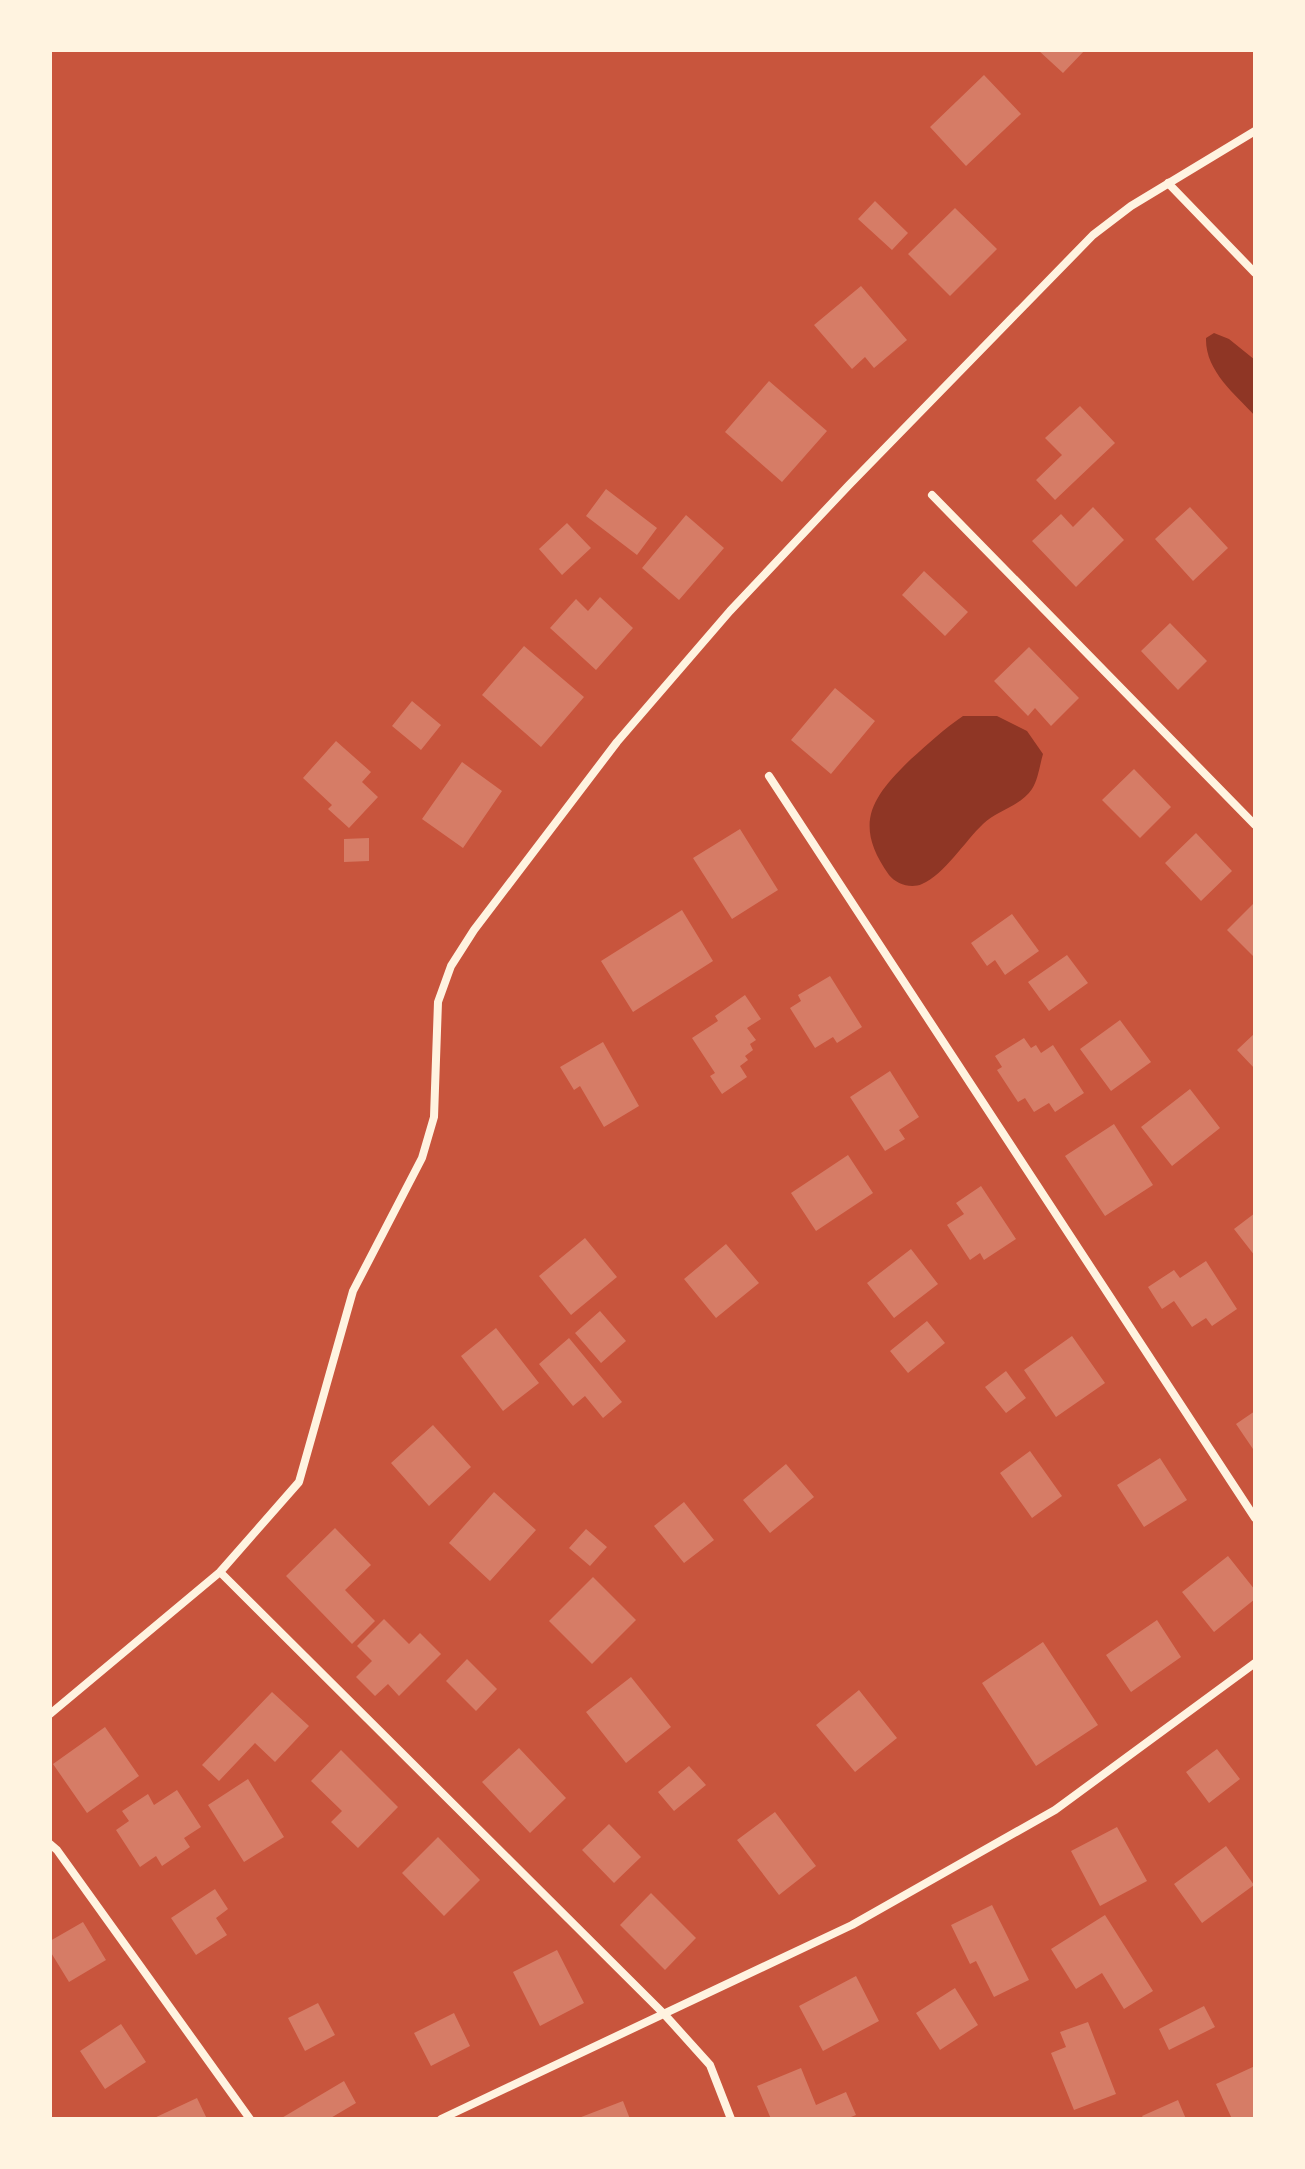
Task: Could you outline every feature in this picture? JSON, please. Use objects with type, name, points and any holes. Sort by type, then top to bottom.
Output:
[{"type":"street","points":[[50,1714],[220,1572],[299,1482],[353,1291],[422,1158],[434,1117],[438,1002],[451,966],[474,930],[617,742],[730,611],[1093,235],[1131,206],[1255,131]]},
{"type":"street","points":[[1168,183],[1255,273]]},
{"type":"street","points":[[932,495],[1255,825]]},
{"type":"street","points":[[769,776],[1255,1518]]},
{"type":"street","points":[[220,1572],[665,2015],[710,2065],[731,2119]]},
{"type":"street","points":[[441,2119],[852,1925],[1055,1810],[1255,1663]]},
{"type":"street","points":[[50,1844],[250,2119]]},
{"type":"shaded area","points":[[1214,333],[1229,339],[1255,360],[1255,416],[1223,381],[1210,361],[1206,338]]},
{"type":"shaded area","points":[[963,716],[997,716],[1027,731],[1043,754],[1036,781],[1022,800],[983,824],[930,880],[913,886],[904,885],[889,875],[878,857],[870,826],[872,812],[877,799],[897,773]]},
{"type":"building","points":[[1038,50],[1085,50],[1063,73]]},
{"type":"building","points":[[984,75],[1021,114],[966,166],[930,127]]},
{"type":"building","points":[[875,201],[908,233],[892,250],[858,219]]},
{"type":"building","points":[[955,208],[997,249],[950,296],[908,254]]},
{"type":"building","points":[[861,286],[907,340],[874,368],[865,357],[852,369],[814,325]]},
{"type":"building","points":[[769,381],[827,431],[782,482],[725,432]]},
{"type":"building","points":[[1080,406],[1115,443],[1055,500],[1036,480],[1062,455],[1045,438]]},
{"type":"building","points":[[606,489],[657,528],[637,555],[586,516]]},
{"type":"building","points":[[1093,507],[1124,540],[1076,587],[1032,541],[1061,514],[1073,527]]},
{"type":"building","points":[[1190,507],[1228,548],[1193,581],[1155,539]]},
{"type":"building","points":[[686,515],[724,548],[679,600],[642,568]]},
{"type":"building","points":[[567,523],[591,548],[562,575],[539,549]]},
{"type":"building","points":[[924,571],[968,612],[945,636],[902,595]]},
{"type":"building","points":[[600,597],[633,628],[596,670],[550,628],[576,599],[588,611]]},
{"type":"building","points":[[1170,623],[1207,661],[1178,690],[1141,651]]},
{"type":"building","points":[[524,646],[584,697],[541,747],[482,695]]},
{"type":"building","points":[[1029,647],[1079,698],[1051,726],[1035,708],[1028,716],[994,681]]},
{"type":"building","points":[[835,688],[875,721],[831,774],[791,740]]},
{"type":"building","points":[[412,701],[441,725],[421,750],[392,726]]},
{"type":"building","points":[[336,741],[371,772],[362,782],[378,797],[349,828],[328,809],[332,805],[303,778]]},
{"type":"building","points":[[462,762],[502,791],[463,848],[422,819]]},
{"type":"building","points":[[1134,769],[1171,807],[1140,838],[1102,800]]},
{"type":"building","points":[[740,829],[778,890],[732,919],[693,858]]},
{"type":"building","points":[[1196,833],[1232,871],[1201,901],[1165,863]]},
{"type":"building","points":[[369,838],[369,861],[344,862],[344,839]]},
{"type":"building","points":[[1255,902],[1255,958],[1227,930]]},
{"type":"building","points":[[682,910],[713,961],[633,1012],[601,961]]},
{"type":"building","points":[[1012,914],[1039,951],[1005,975],[995,960],[987,966],[971,943]]},
{"type":"building","points":[[1067,955],[1088,983],[1049,1011],[1028,982]]},
{"type":"building","points":[[830,976],[862,1027],[837,1043],[833,1037],[815,1048],[790,1008],[801,1001],[798,995]]},
{"type":"building","points":[[745,995],[761,1019],[747,1028],[756,1040],[750,1044],[753,1050],[745,1056],[748,1060],[740,1066],[747,1077],[722,1094],[710,1076],[715,1073],[692,1038],[718,1021],[715,1016]]},
{"type":"building","points":[[1120,1020],[1151,1062],[1111,1091],[1080,1049]]},
{"type":"building","points":[[1255,1033],[1255,1069],[1237,1050]]},
{"type":"building","points":[[1024,1038],[1031,1048],[1036,1045],[1041,1053],[1053,1045],[1084,1093],[1055,1112],[1049,1103],[1034,1112],[1025,1098],[1018,1102],[997,1070],[1002,1067],[995,1056]]},
{"type":"building","points":[[603,1042],[639,1106],[604,1127],[580,1086],[574,1090],[560,1067]]},
{"type":"building","points":[[890,1071],[919,1117],[899,1130],[905,1139],[885,1151],[850,1097]]},
{"type":"building","points":[[1190,1089],[1220,1128],[1172,1166],[1141,1127]]},
{"type":"building","points":[[1114,1124],[1153,1185],[1105,1216],[1065,1156]]},
{"type":"building","points":[[848,1155],[873,1193],[816,1231],[791,1193]]},
{"type":"building","points":[[981,1186],[1016,1239],[984,1260],[980,1253],[970,1260],[947,1225],[964,1214],[956,1203]]},
{"type":"building","points":[[1255,1213],[1255,1256],[1234,1229]]},
{"type":"building","points":[[585,1238],[617,1277],[571,1315],[539,1276]]},
{"type":"building","points":[[726,1244],[759,1283],[716,1318],[684,1279]]},
{"type":"building","points":[[911,1249],[938,1284],[894,1318],[867,1283]]},
{"type":"building","points":[[1206,1261],[1237,1309],[1212,1326],[1206,1318],[1192,1327],[1174,1301],[1162,1309],[1148,1287],[1174,1270],[1180,1278]]},
{"type":"building","points":[[600,1311],[626,1341],[601,1363],[575,1333]]},
{"type":"building","points":[[927,1321],[945,1343],[908,1373],[890,1351]]},
{"type":"building","points":[[496,1328],[539,1383],[503,1411],[461,1356]]},
{"type":"building","points":[[1072,1336],[1105,1383],[1056,1417],[1024,1370]]},
{"type":"building","points":[[569,1338],[622,1402],[603,1418],[585,1396],[573,1406],[539,1364]]},
{"type":"building","points":[[1006,1371],[1026,1398],[1006,1413],[985,1387]]},
{"type":"building","points":[[1255,1411],[1255,1452],[1236,1424]]},
{"type":"building","points":[[433,1425],[471,1467],[429,1506],[391,1463]]},
{"type":"building","points":[[1030,1451],[1062,1496],[1032,1518],[1000,1473]]},
{"type":"building","points":[[1160,1458],[1187,1500],[1144,1527],[1117,1485]]},
{"type":"building","points":[[786,1464],[814,1497],[770,1533],[743,1500]]},
{"type":"building","points":[[494,1492],[536,1530],[490,1581],[449,1543]]},
{"type":"building","points":[[684,1502],[714,1540],[684,1563],[654,1526]]},
{"type":"building","points":[[335,1528],[371,1565],[345,1590],[375,1621],[352,1644],[286,1576]]},
{"type":"building","points":[[586,1529],[607,1547],[590,1566],[569,1548]]},
{"type":"building","points":[[1228,1556],[1255,1590],[1255,1599],[1214,1632],[1182,1592]]},
{"type":"building","points":[[593,1577],[636,1620],[592,1664],[549,1621]]},
{"type":"building","points":[[384,1619],[409,1644],[420,1633],[441,1654],[399,1696],[388,1684],[375,1696],[356,1677],[372,1661],[357,1646]]},
{"type":"building","points":[[1157,1620],[1181,1657],[1131,1692],[1106,1655]]},
{"type":"building","points":[[1043,1642],[1098,1725],[1036,1766],[982,1683]]},
{"type":"building","points":[[467,1659],[497,1689],[476,1711],[446,1681]]},
{"type":"building","points":[[631,1677],[671,1727],[626,1763],[586,1712]]},
{"type":"building","points":[[859,1690],[897,1738],[855,1772],[816,1725]]},
{"type":"building","points":[[272,1692],[309,1726],[275,1762],[255,1743],[219,1781],[202,1765]]},
{"type":"building","points":[[105,1727],[139,1776],[87,1813],[53,1764]]},
{"type":"building","points":[[519,1748],[566,1798],[530,1833],[482,1782]]},
{"type":"building","points":[[1217,1749],[1240,1779],[1209,1803],[1186,1772]]},
{"type":"building","points":[[341,1750],[398,1807],[358,1848],[331,1822],[342,1811],[311,1781]]},
{"type":"building","points":[[689,1766],[706,1785],[674,1811],[658,1792]]},
{"type":"building","points":[[248,1779],[284,1837],[244,1862],[208,1805]]},
{"type":"building","points":[[177,1790],[201,1827],[184,1838],[190,1847],[162,1866],[156,1856],[140,1867],[116,1830],[129,1821],[122,1811],[148,1794],[154,1805]]},
{"type":"building","points":[[775,1812],[816,1866],[779,1895],[737,1840]]},
{"type":"building","points":[[609,1824],[641,1857],[614,1883],[582,1850]]},
{"type":"building","points":[[1117,1827],[1147,1881],[1100,1906],[1071,1851]]},
{"type":"building","points":[[438,1837],[480,1880],[444,1916],[402,1873]]},
{"type":"building","points":[[1226,1846],[1254,1885],[1202,1923],[1174,1884]]},
{"type":"building","points":[[215,1889],[228,1909],[216,1918],[227,1935],[196,1955],[171,1918]]},
{"type":"building","points":[[651,1893],[696,1938],[665,1970],[620,1925]]},
{"type":"building","points":[[992,1905],[1029,1980],[994,1997],[976,1961],[970,1964],[951,1925]]},
{"type":"building","points":[[1105,1915],[1153,1991],[1124,2009],[1102,1973],[1076,1989],[1051,1949]]},
{"type":"building","points":[[83,1922],[106,1960],[69,1982],[50,1951],[50,1941]]},
{"type":"building","points":[[557,1950],[584,2003],[540,2026],[513,1972]]},
{"type":"building","points":[[856,1976],[879,2021],[823,2051],[799,2006]]},
{"type":"building","points":[[955,1988],[978,2025],[940,2050],[916,2013]]},
{"type":"building","points":[[318,2003],[335,2035],[305,2051],[288,2018]]},
{"type":"building","points":[[1204,2006],[1215,2027],[1169,2050],[1159,2029]]},
{"type":"building","points":[[454,2013],[470,2046],[431,2066],[414,2033]]},
{"type":"building","points":[[1088,2022],[1116,2094],[1074,2110],[1051,2053],[1066,2047],[1060,2032]]},
{"type":"building","points":[[121,2024],[146,2062],[105,2089],[80,2051]]},
{"type":"building","points":[[1255,2066],[1255,2119],[1232,2119],[1216,2084]]},
{"type":"building","points":[[801,2068],[816,2105],[846,2092],[856,2115],[846,2119],[771,2119],[757,2086]]},
{"type":"building","points":[[344,2081],[356,2103],[329,2119],[280,2119]]},
{"type":"building","points":[[197,2098],[207,2119],[152,2119]]},
{"type":"building","points":[[1178,2100],[1186,2119],[1144,2119],[1142,2116]]},
{"type":"building","points":[[623,2101],[630,2119],[576,2119]]}]
